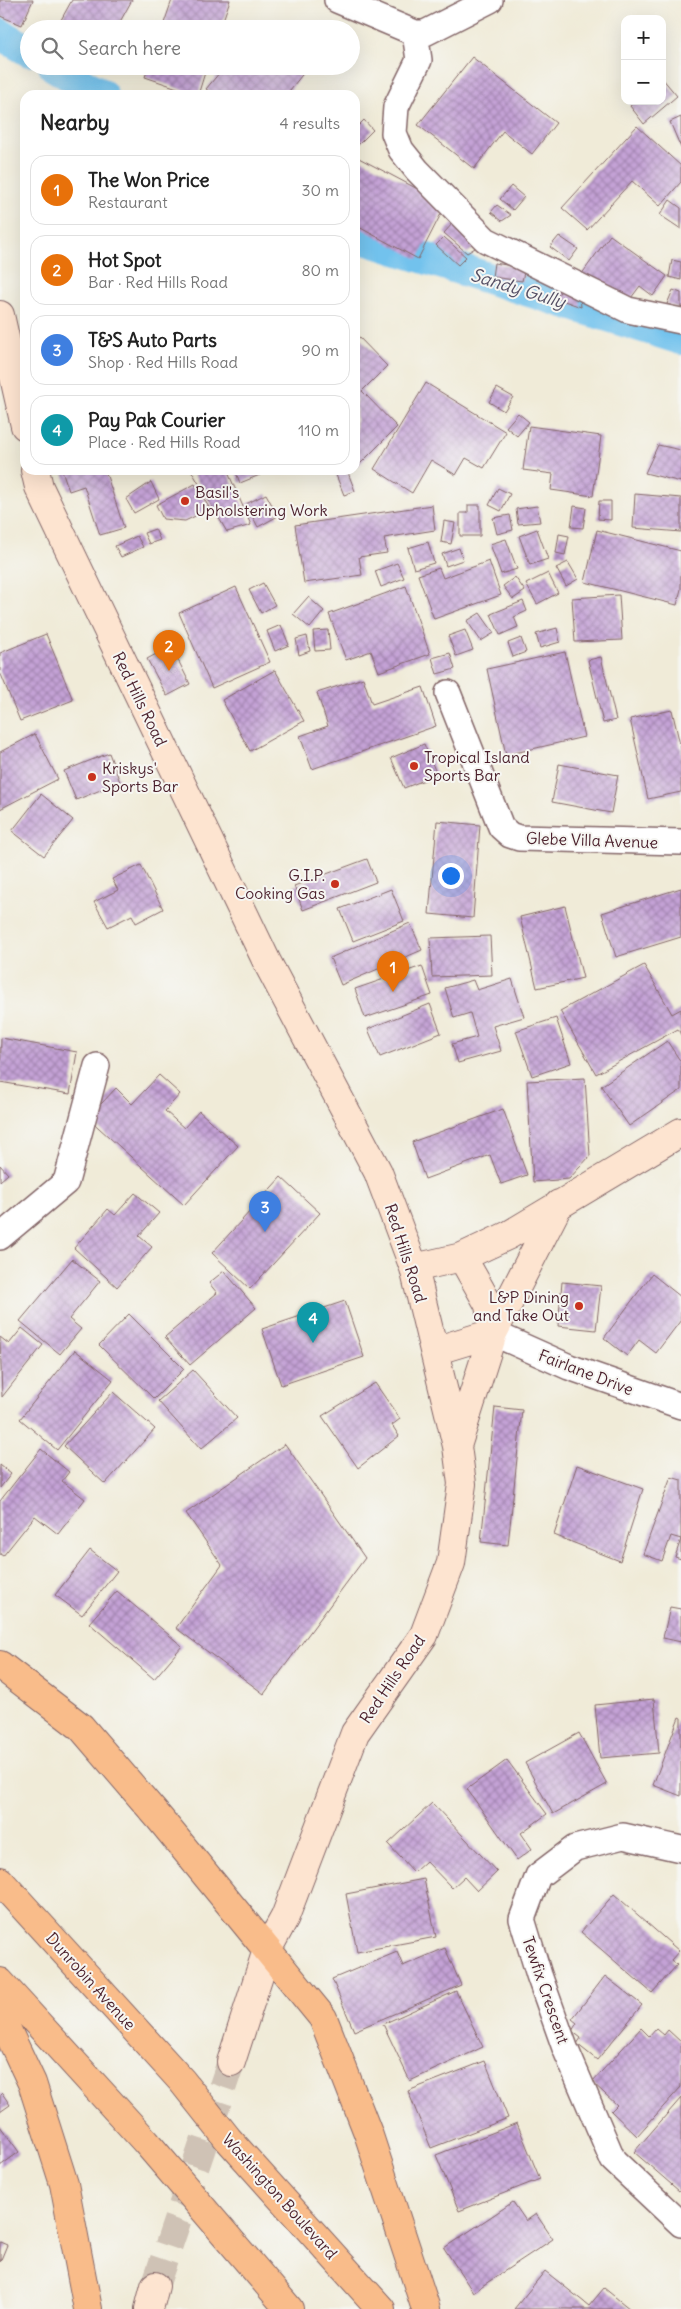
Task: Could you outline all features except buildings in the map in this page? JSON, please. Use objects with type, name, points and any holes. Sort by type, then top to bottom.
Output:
[{"type":"highway","points":[[0,1665],[81,1727],[160,1819],[323,2018],[368,2133],[426,2309]]},
{"type":"highway","name":"Dunrobin Avenue","points":[[0,1881],[182,2081]]},
{"type":"highway","points":[[0,1982],[146,2142],[289,2309]]},
{"type":"highway","points":[[0,2015],[32,2083],[64,2184],[88,2309]]},
{"type":"highway","name":"Washington Boulevard","points":[[182,2081],[228,2139],[381,2309]]},
{"type":"main road","points":[[0,315],[20,404]]},
{"type":"main road","name":"Red Hills Road","points":[[36,475],[39,487],[267,962],[378,1172],[414,1268],[457,1446],[462,1484],[451,1563],[424,1635],[355,1733],[285,1917],[266,1950],[231,2062]]},
{"type":"main road","points":[[414,1268],[462,1257],[509,1234],[681,1132]]},
{"type":"main road","points":[[457,1446],[493,1333],[559,1204]]},
{"type":"main road","points":[[462,1257],[489,1305],[493,1333]]},
{"type":"main road","points":[[434,1351],[493,1333]]},
{"type":"street","points":[[337,0],[415,33],[425,33],[490,0]]},
{"type":"street","points":[[415,33],[419,60],[396,107],[394,133],[401,150],[417,170],[486,240],[628,310],[681,321]]},
{"type":"street","name":"Glebe Villa Avenue","points":[[448,693],[501,827],[510,835],[519,838],[681,842]]},
{"type":"street","points":[[0,1237],[66,1182],[97,1066]]},
{"type":"street","name":"Fairlane Drive","points":[[493,1333],[569,1367],[681,1406]]},
{"type":"street","name":"Tewfix Crescent","points":[[681,1848],[623,1836],[575,1848],[538,1876],[522,1919],[539,1975],[565,2048],[613,2160],[681,2224]]},
{"type":"waterway","name":"Sandy Gully","points":[[0,34],[20,46]]},
{"type":"waterway","name":"Sandy Gully","points":[[69,75],[94,90]]},
{"type":"waterway","name":"Sandy Gully","points":[[360,238],[681,339]]},
{"type":"tunnel","points":[[155,2286],[231,2062]]},
{"type":"place","name":"Basil's Upholstering Work","points":[[185,501]]},
{"type":"place","name":"Hot Spot","points":[[169,671]]},
{"type":"place","name":"Tropical Island Sports Bar","points":[[414,766]]},
{"type":"place","name":"Kriskys' Sports Bar","points":[[92,777]]},
{"type":"place","name":"G.I.P. Cooking Gas","points":[[335,884]]},
{"type":"place","name":"The Won Price","points":[[393,992]]},
{"type":"place","name":"T&S Auto Parts","points":[[265,1232]]},
{"type":"place","name":"L&P Dining and Take Out","points":[[579,1306]]},
{"type":"place","name":"Pay Pak Courier","points":[[313,1343]]}]
